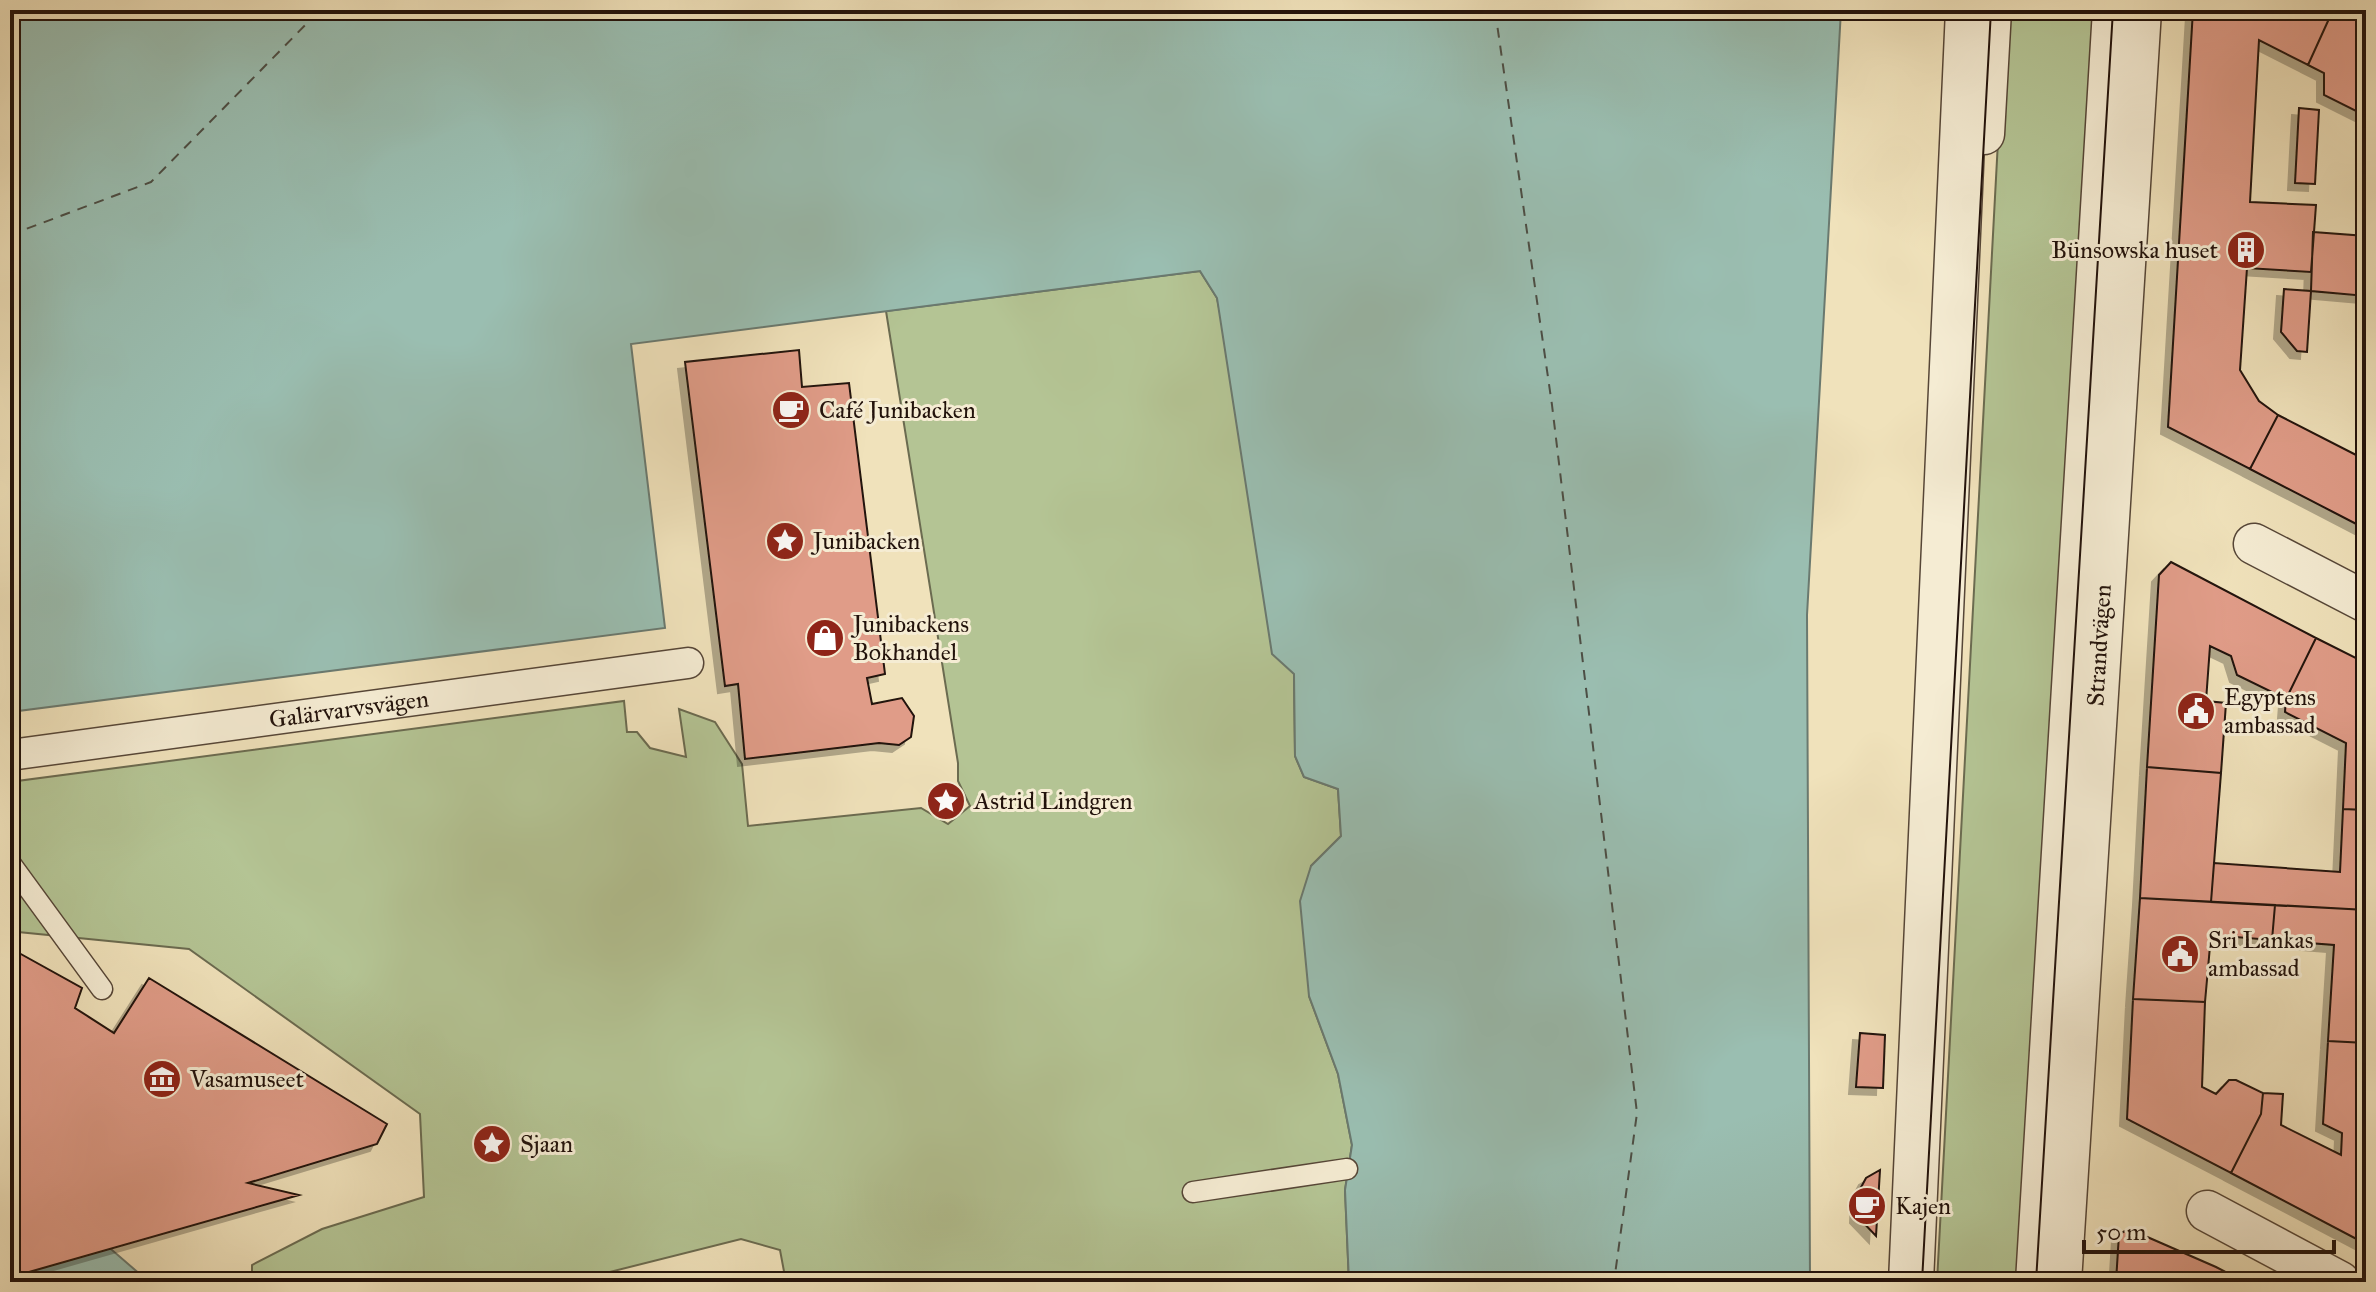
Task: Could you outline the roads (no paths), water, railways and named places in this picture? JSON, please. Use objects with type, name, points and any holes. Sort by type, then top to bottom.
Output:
[{"type":"street","points":[[1911,1282],[1968,10]]},
{"type":"street","points":[[1922,1282],[1991,10]]},
{"type":"street","name":"Strandvägen","points":[[2036,1282],[2113,10]]},
{"type":"street","name":"Strandvägen","points":[[2059,1282],[2139,10]]},
{"type":"street","points":[[2254,544],[2366,602]]},
{"type":"street","name":"Galärvarvsvägen","points":[[10,755],[688,663]]},
{"type":"street","points":[[2207,1211],[2340,1282]]},
{"type":"lane","points":[[10,863],[102,989]]},
{"type":"lane","points":[[1193,1192],[1347,1169]]},
{"type":"water","points":[[10,10],[1841,10],[1807,615],[1810,1282],[1349,1282],[1345,1190],[1352,1145],[1338,1074],[1309,996],[1300,901],[1311,866],[1341,836],[1338,789],[1304,777],[1295,756],[1294,674],[1272,654],[1217,298],[1200,271],[631,344],[665,628],[10,712]]},
{"type":"water","points":[[10,1191],[112,1250],[149,1282],[10,1282]]},
{"type":"tram line","points":[[1922,1282],[1991,10]]},
{"type":"tram line","points":[[2036,1282],[2113,10]]},
{"type":"place","name":"Bünsowska huset","points":[[2246,250]]},
{"type":"place","name":"Café Junibacken","points":[[791,410]]},
{"type":"place","name":"Junibacken","points":[[785,541]]},
{"type":"place","name":"Junibackens Bokhandel","points":[[825,638]]},
{"type":"place","name":"Egyptens ambassad","points":[[2196,711]]},
{"type":"place","name":"Astrid Lindgren","points":[[946,801]]},
{"type":"place","name":"Sri Lankas ambassad","points":[[2180,954]]},
{"type":"place","name":"Vasamuseet","points":[[162,1079]]},
{"type":"place","name":"Sjaan","points":[[492,1144]]},
{"type":"place","name":"Kajen","points":[[1867,1206]]}]
